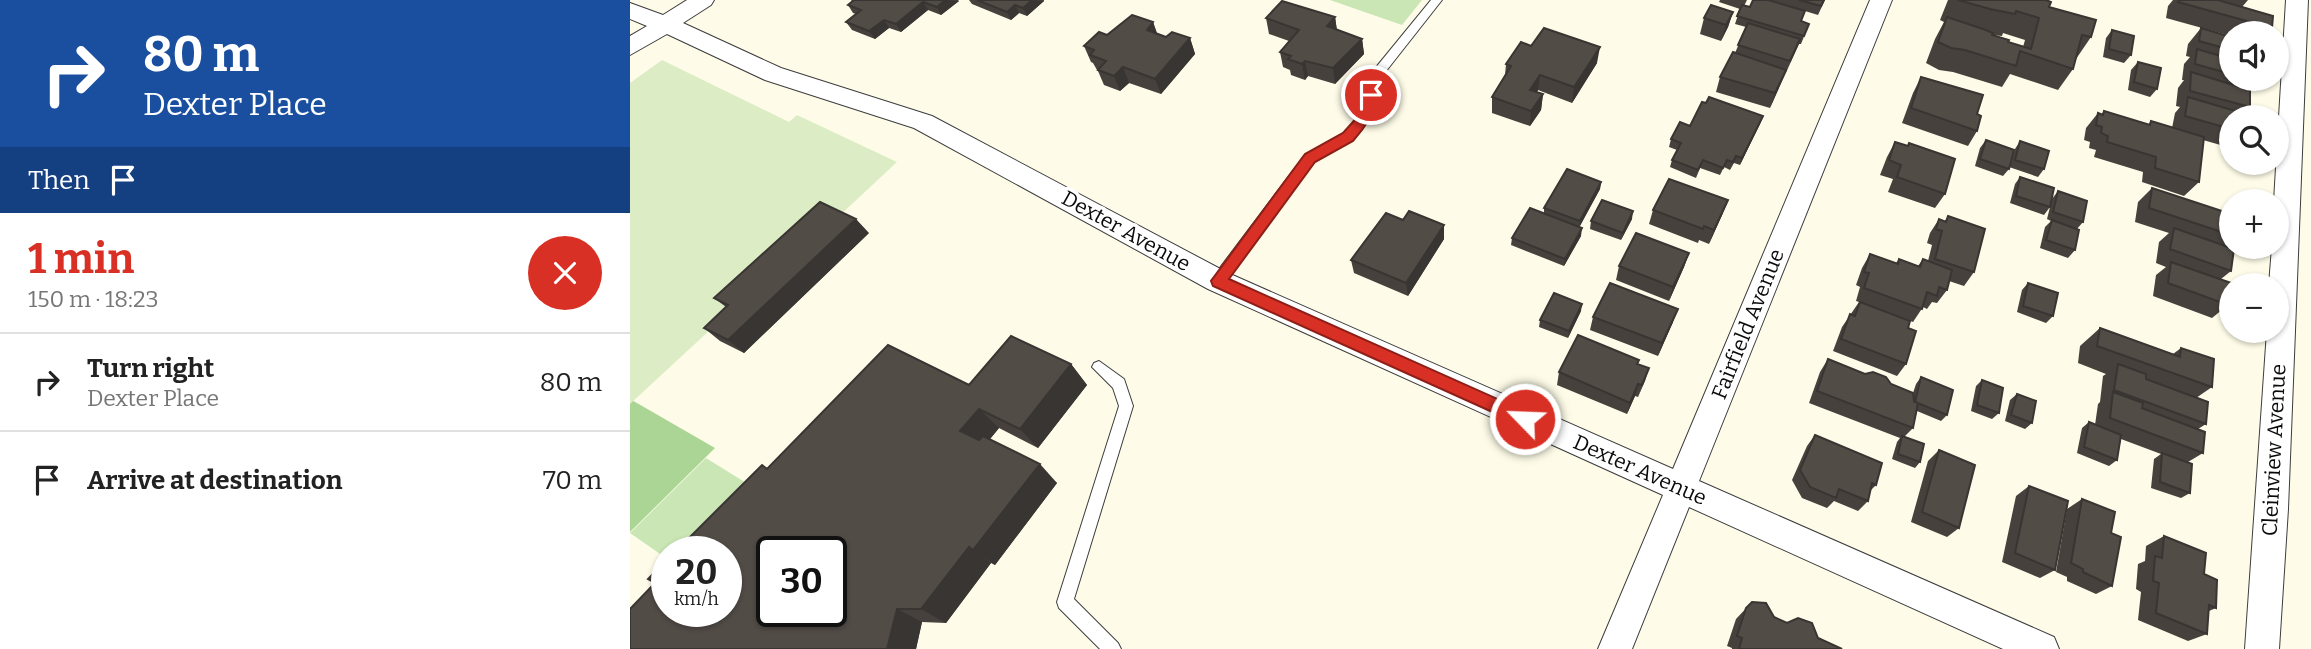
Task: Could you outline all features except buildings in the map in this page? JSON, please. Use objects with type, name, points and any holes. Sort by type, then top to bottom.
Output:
[{"type":"street","points":[[630,47],[704,0]]},
{"type":"street","name":"Fairfield Avenue","points":[[1615,649],[1881,0]]},
{"type":"street","name":"Cleinview Avenue","points":[[2262,649],[2272,509],[2297,0]]},
{"type":"street","name":"Dexter Avenue","points":[[630,10],[773,74],[923,122],[1219,281],[2042,649]]},
{"type":"lane","points":[[1219,281],[1310,158],[1348,137],[1366,115],[1377,74],[1437,0]]},
{"type":"lane","points":[[1099,367],[1119,384],[1126,406],[1065,602],[1112,649]]},
{"type":"green space","points":[[1330,0],[1422,0],[1402,25]]},
{"type":"green space","points":[[662,60],[789,122],[797,115],[897,162],[837,218],[833,216],[630,404],[630,83]]},
{"type":"green space","points":[[630,399],[715,448],[630,532]]},
{"type":"green space","points":[[706,458],[759,491],[714,536],[651,536],[651,548],[630,533]]},
{"type":"route","points":[[1371,95],[1366,115],[1348,137],[1310,158],[1219,281],[1525,419]]}]
